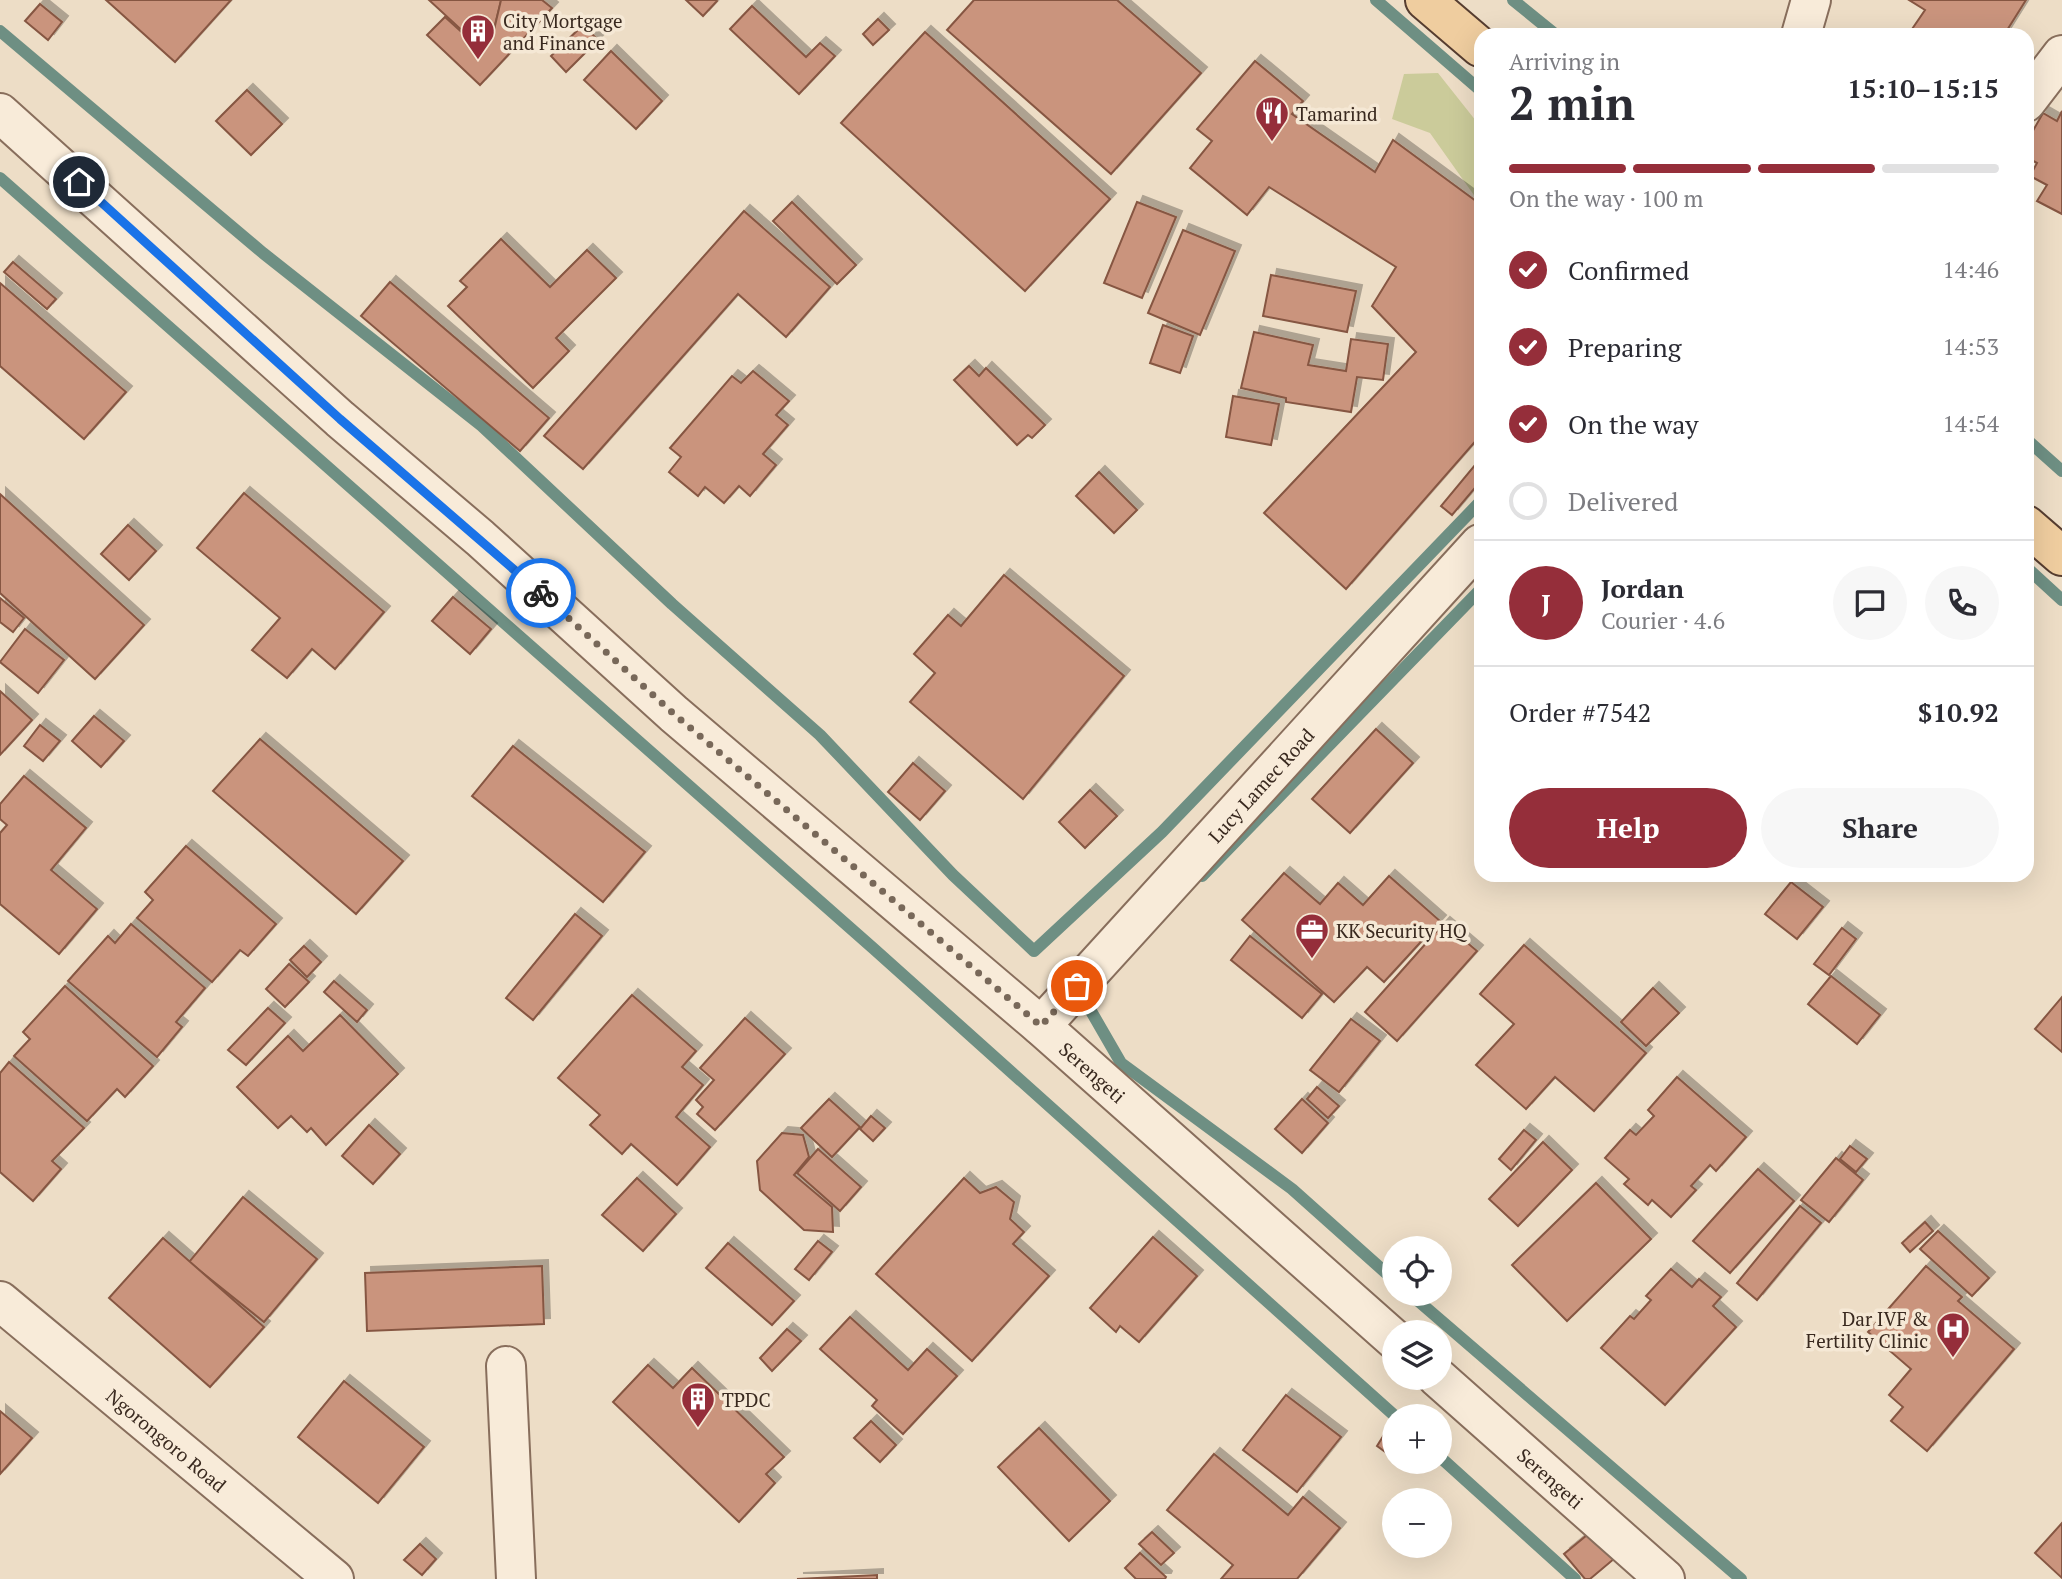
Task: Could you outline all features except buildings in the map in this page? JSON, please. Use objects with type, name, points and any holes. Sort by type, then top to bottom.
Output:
[{"type":"main road","points":[[1425,0],[1474,42]]},
{"type":"main road","points":[[2034,531],[2062,556]]},
{"type":"street","points":[[1803,28],[1811,0]]},
{"type":"street","points":[[2034,92],[2062,55]]},
{"type":"street","name":"Serengeti","points":[[0,113],[340,419],[480,538],[674,714],[1041,1026],[1382,1328]]},
{"type":"street","name":"Lucy Lamec Road","points":[[1041,1026],[1474,551]]},
{"type":"street","name":"Ngorongoro Road","points":[[0,1301],[334,1579]]},
{"type":"street","points":[[506,1366],[516,1579]]},
{"type":"street","name":"Serengeti","points":[[1452,1390],[1665,1579]]},
{"type":"green space","points":[[1438,73],[1474,118],[1474,195],[1430,133],[1392,119],[1404,74]]},
{"type":"waterway","points":[[1376,0],[1474,85]]},
{"type":"waterway","points":[[1513,0],[1547,28]]},
{"type":"waterway","points":[[0,31],[263,253],[482,426],[672,604],[820,735],[953,875],[1034,951],[1162,832],[1474,508]]},
{"type":"waterway","points":[[0,178],[874,949],[1382,1404]]},
{"type":"waterway","points":[[2034,446],[2062,471]]},
{"type":"waterway","points":[[2034,574],[2062,600]]},
{"type":"waterway","points":[[1202,876],[1474,596]]},
{"type":"waterway","points":[[1080,992],[1121,1063],[1292,1189],[1382,1269]]},
{"type":"waterway","points":[[1424,1306],[1741,1579]]},
{"type":"waterway","points":[[1452,1468],[1575,1579]]},
{"type":"way so far","points":[[541,593],[674,714],[1041,1026],[1077,986]]},
{"type":"place","name":"City Mortgage and Finance","points":[[478,61]]},
{"type":"place","name":"Tamarind","points":[[1272,143]]},
{"type":"place","name":"KK Security HQ","points":[[1312,960]]},
{"type":"place","name":"Dar IVF & Fertility Clinic","points":[[1953,1359]]},
{"type":"place","name":"TPDC","points":[[698,1429]]},
{"type":"route","points":[[79,182],[340,419],[541,593]]}]
